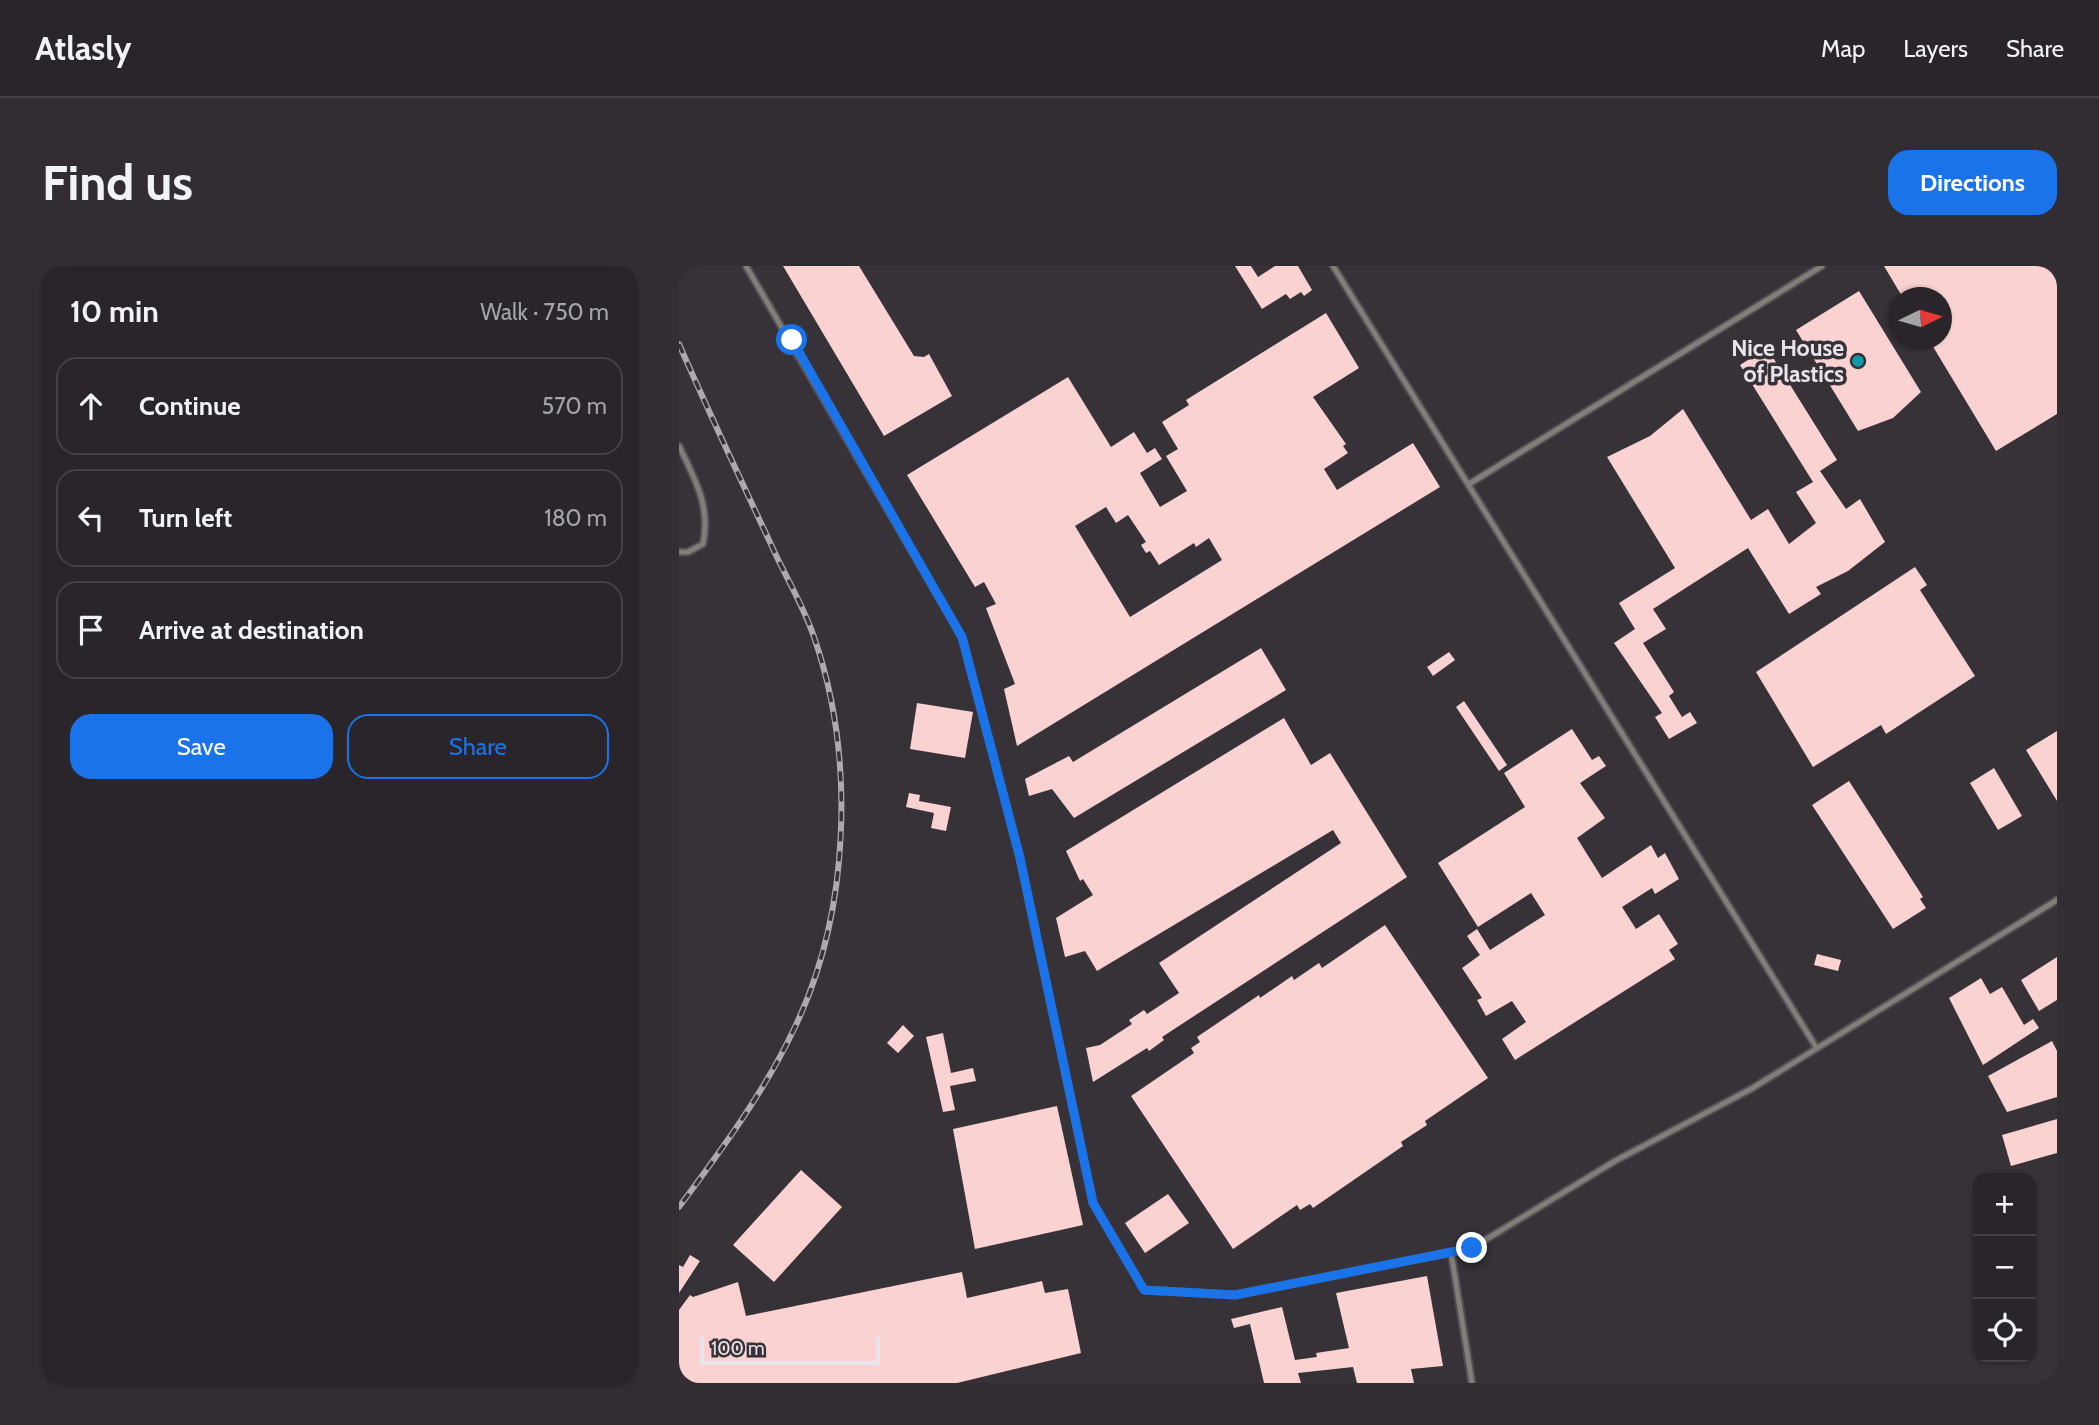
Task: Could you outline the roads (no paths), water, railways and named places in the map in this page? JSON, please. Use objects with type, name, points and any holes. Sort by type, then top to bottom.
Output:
[{"type":"lane","points":[[746,266],[962,637],[1020,858],[1093,1203],[1144,1290],[1235,1295],[1472,1248],[1615,1161],[1751,1089],[2057,900]]},
{"type":"lane","points":[[1333,266],[1816,1047]]},
{"type":"lane","points":[[1469,484],[1822,266]]},
{"type":"lane","points":[[679,446],[704,499],[705,533],[703,544],[688,552],[679,552]]},
{"type":"lane","points":[[1451,1252],[1472,1383]]},
{"type":"railway","points":[[679,344],[810,626],[827,684],[836,733],[841,784],[841,835],[836,886],[827,936],[813,984],[770,1075],[726,1143],[679,1207]]},
{"type":"place","name":"Nice House of Plastics","points":[[1858,361]]}]
